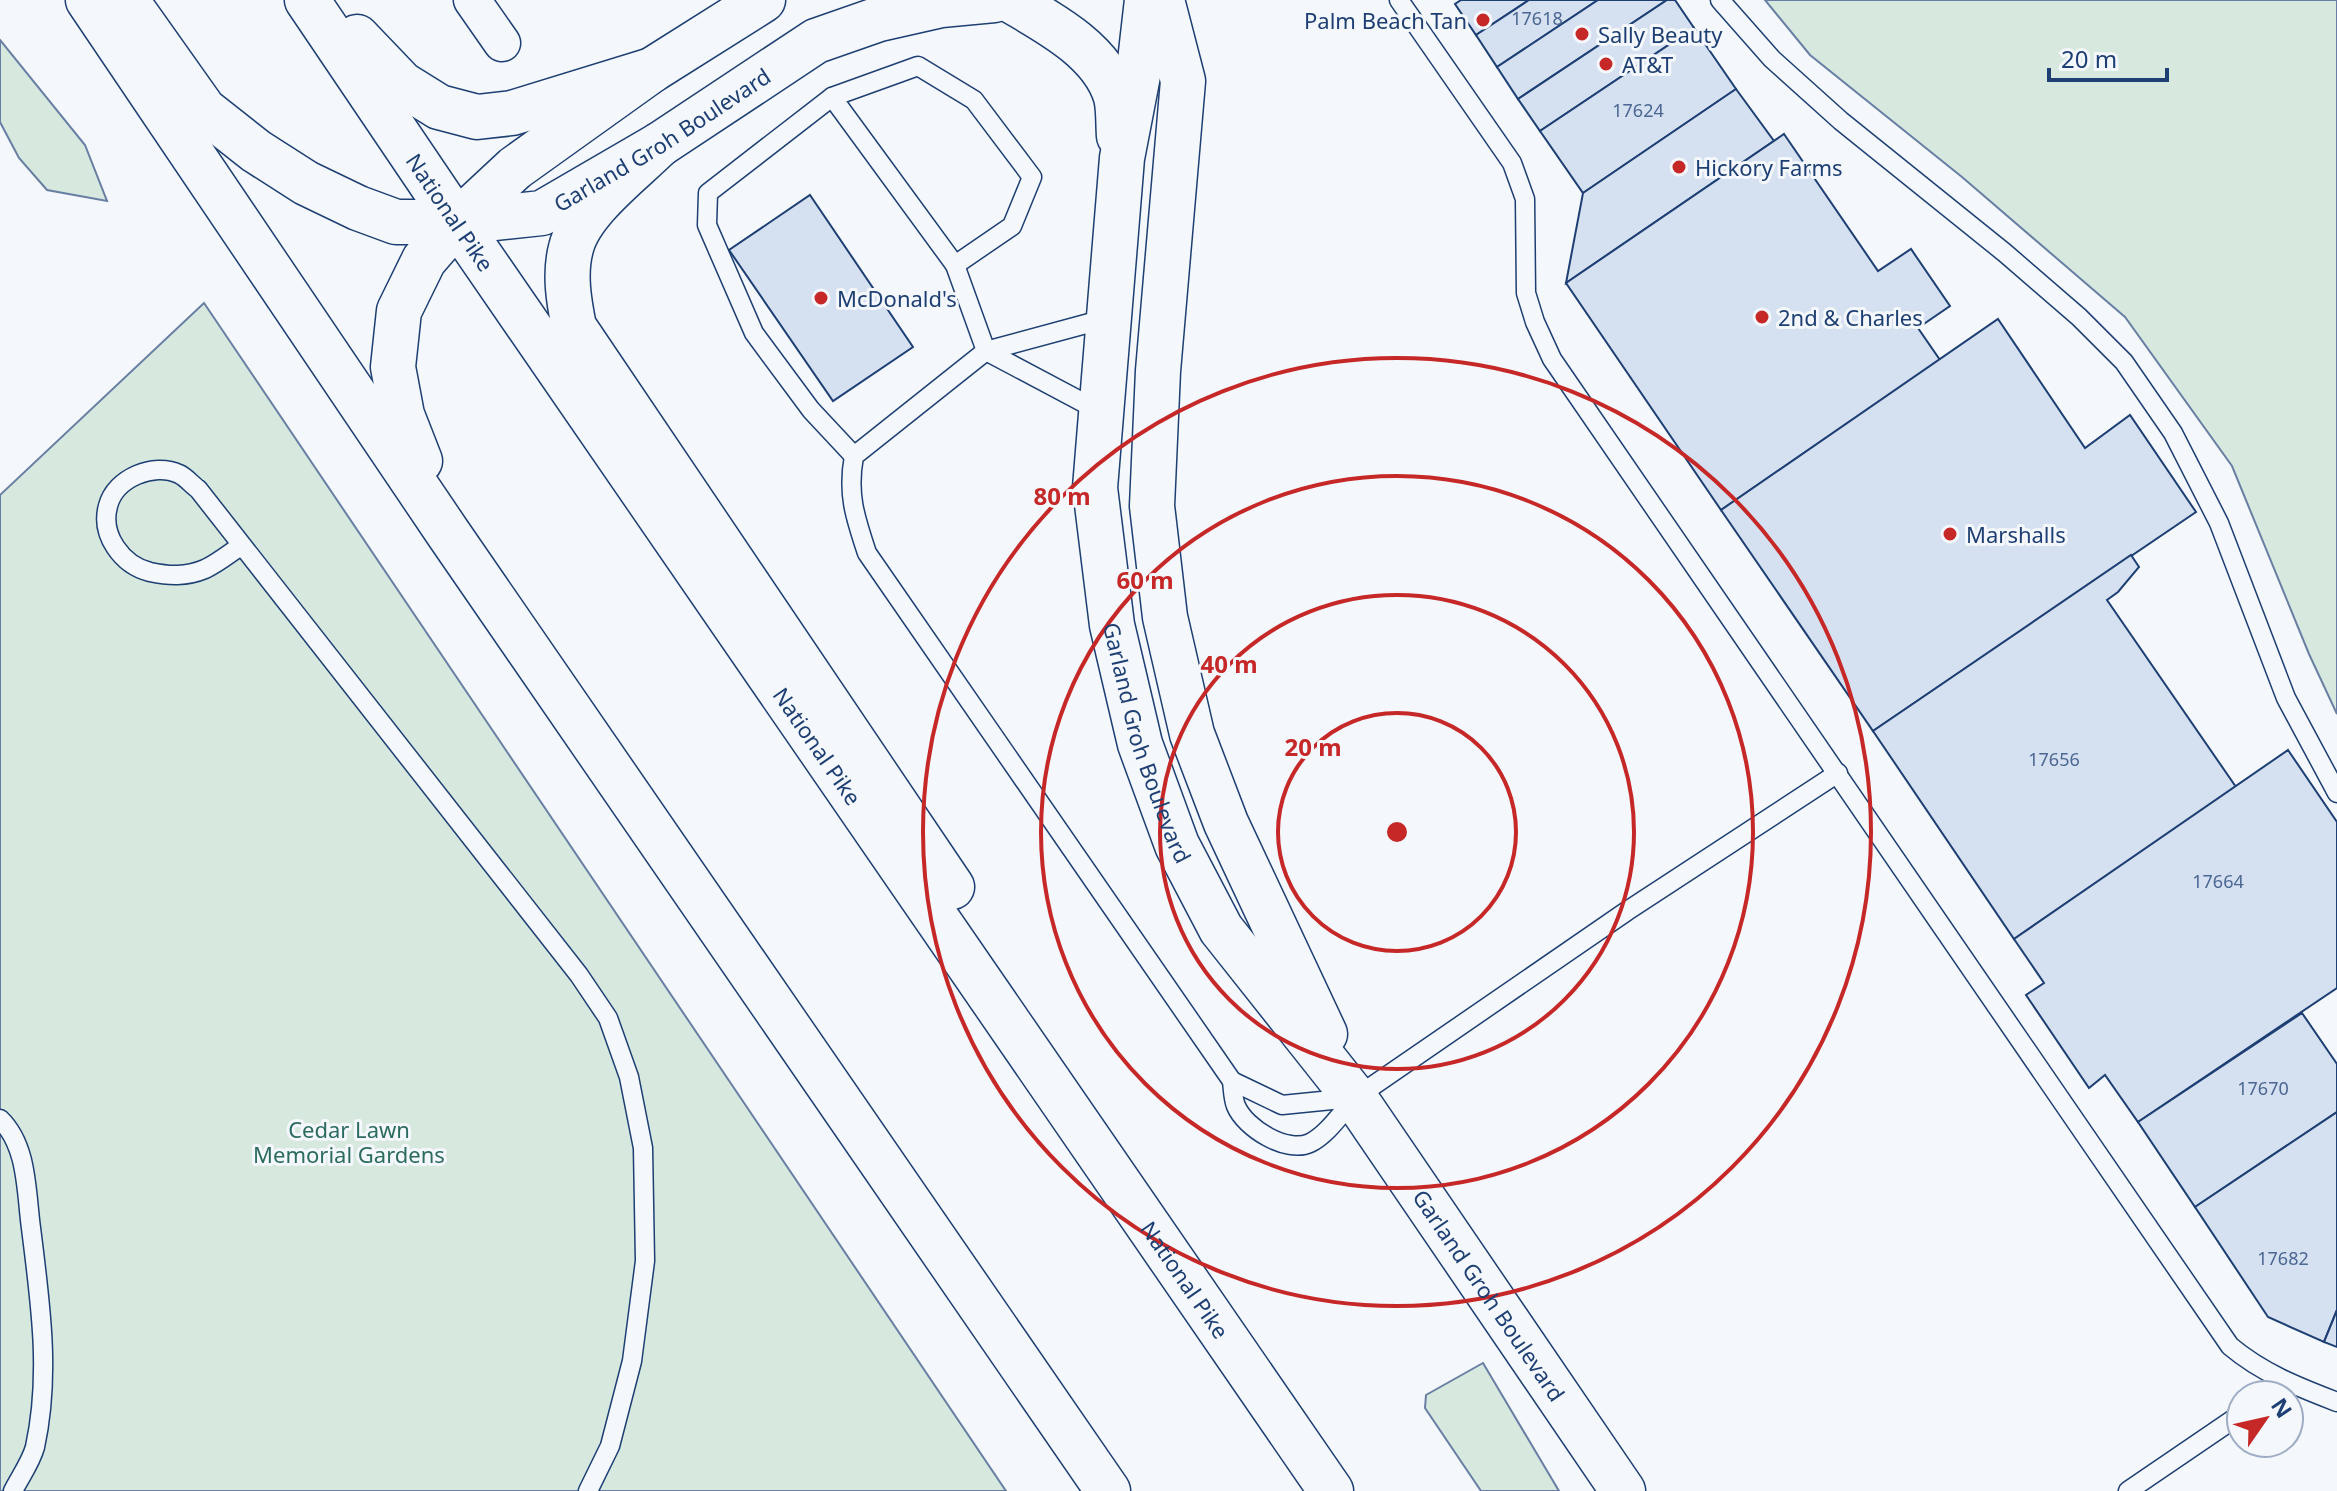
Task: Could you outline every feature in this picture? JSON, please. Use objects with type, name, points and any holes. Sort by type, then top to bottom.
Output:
[{"type":"main road","points":[[88,0],[448,533],[1108,1491]]},
{"type":"main road","name":"Garland Groh Boulevard","points":[[126,0],[204,110],[256,151],[306,183],[396,222],[457,222],[542,213],[659,145],[816,41],[879,19],[941,5],[994,0]]},
{"type":"main road","name":"National Pike","points":[[307,0],[1331,1491]]},
{"type":"main road","points":[[321,0],[402,84],[439,107],[477,117],[512,113],[652,70]]},
{"type":"main road","points":[[448,533],[402,415],[393,367],[399,311],[424,260],[457,222],[515,168],[652,70],[763,0]]},
{"type":"main road","points":[[1010,0],[1063,30],[1100,68],[1115,96],[1122,158]]},
{"type":"main road","name":"Garland Groh Boulevard","points":[[1147,0],[1139,70],[1122,158],[1095,488],[1112,625],[1140,744],[1177,845],[1221,929],[1355,1098],[1623,1491]]},
{"type":"main road","name":"Garland Groh Boulevard","points":[[1162,0],[1183,81],[1158,371],[1152,506],[1165,617],[1192,734],[1226,823],[1355,1098]]},
{"type":"main road","points":[[659,145],[586,217],[571,247],[567,291],[574,327],[1150,1180],[1161,1244]]},
{"type":"street","points":[[472,0],[502,43]]},
{"type":"lane","points":[[1399,0],[1512,163],[1525,199],[1526,293],[1552,359],[2230,1346],[2250,1363],[2281,1379]]},
{"type":"lane","points":[[1720,0],[1783,70],[2015,262],[2079,317],[2124,362],[2173,433],[2219,523],[2286,698],[2337,793]]},
{"type":"lane","points":[[854,456],[811,410],[754,333],[707,225],[708,193],[832,97],[918,66],[974,100],[1032,177],[1012,226],[955,265]]},
{"type":"lane","points":[[832,97],[955,265],[986,351],[1101,412]]},
{"type":"lane","points":[[1109,317],[986,351],[854,456],[850,478],[851,506],[867,553],[1232,1081],[1235,1105],[1257,1132],[1289,1144],[1309,1144],[1355,1098],[1627,911],[1838,773]]},
{"type":"lane","points":[[242,545],[204,569],[172,577],[142,570],[120,554],[106,529],[108,504],[121,485],[139,474],[158,468],[180,474],[198,489],[242,545],[579,975],[608,1018],[629,1077],[643,1148],[645,1261],[632,1361],[610,1446],[588,1491]]},
{"type":"lane","points":[[1232,1081],[1282,1105],[1355,1098]]},
{"type":"lane","points":[[0,1119],[9,1128],[22,1157],[43,1321],[43,1395],[34,1451],[13,1491]]},
{"type":"lane","points":[[2305,1389],[2337,1402]]},
{"type":"lane","points":[[2128,1491],[2225,1425]]},
{"type":"green space","points":[[1765,0],[2337,0],[2337,714],[2232,466],[2125,317],[1962,177],[1810,55]]},
{"type":"green space","points":[[0,40],[85,145],[107,201],[47,190],[19,158],[0,122]]},
{"type":"green space","name":"Cedar Lawn Memorial Gardens","points":[[204,303],[1006,1491],[0,1491],[0,495]]},
{"type":"green space","points":[[1483,1363],[1559,1491],[1481,1491],[1425,1408],[1426,1395]]},
{"type":"building","name":"Palm Beach Tan","points":[[1461,0],[1529,0],[1476,35],[1455,4]]},
{"type":"building","points":[[1529,0],[1598,0],[1497,67],[1476,35]]},
{"type":"building","name":"Sally Beauty","points":[[1598,0],[1667,0],[1518,99],[1497,67]]},
{"type":"building","name":"AT&T","points":[[1667,0],[1675,0],[1694,28],[1540,131],[1518,99]]},
{"type":"building","points":[[1694,28],[1736,89],[1583,193],[1540,131]]},
{"type":"building","name":"Hickory Farms","points":[[1736,89],[1774,141],[1566,283],[1583,193]]},
{"type":"building","name":"2nd & Charles","points":[[1784,134],[1878,271],[1911,249],[1950,306],[1918,328],[1940,360],[1721,510],[1566,283]]},
{"type":"building","name":"McDonald's","points":[[810,195],[913,347],[833,401],[729,250]]},
{"type":"building","name":"Marshalls","points":[[1998,319],[2085,448],[2130,415],[2196,512],[1873,731],[1721,510]]},
{"type":"building","points":[[2131,555],[2139,567],[2107,600],[2236,787],[2014,939],[1873,731]]},
{"type":"building","points":[[2288,750],[2337,822],[2337,988],[2138,1122],[2105,1075],[2089,1088],[2026,995],[2044,983],[2014,939]]},
{"type":"building","points":[[2302,1013],[2337,1064],[2337,1112],[2195,1207],[2138,1122]]},
{"type":"building","points":[[2337,1112],[2337,1310],[2324,1342],[2268,1317],[2195,1207]]},
{"type":"building","points":[[2337,1310],[2337,1347],[2324,1342]]},
{"type":"place","name":"Palm Beach Tan","points":[[1483,20]]},
{"type":"place","name":"Sally Beauty","points":[[1582,34]]},
{"type":"place","name":"AT&T","points":[[1606,64]]},
{"type":"place","name":"Hickory Farms","points":[[1679,167]]},
{"type":"place","name":"McDonald's","points":[[821,298]]},
{"type":"place","name":"2nd & Charles","points":[[1762,317]]},
{"type":"place","name":"Marshalls","points":[[1950,534]]}]
